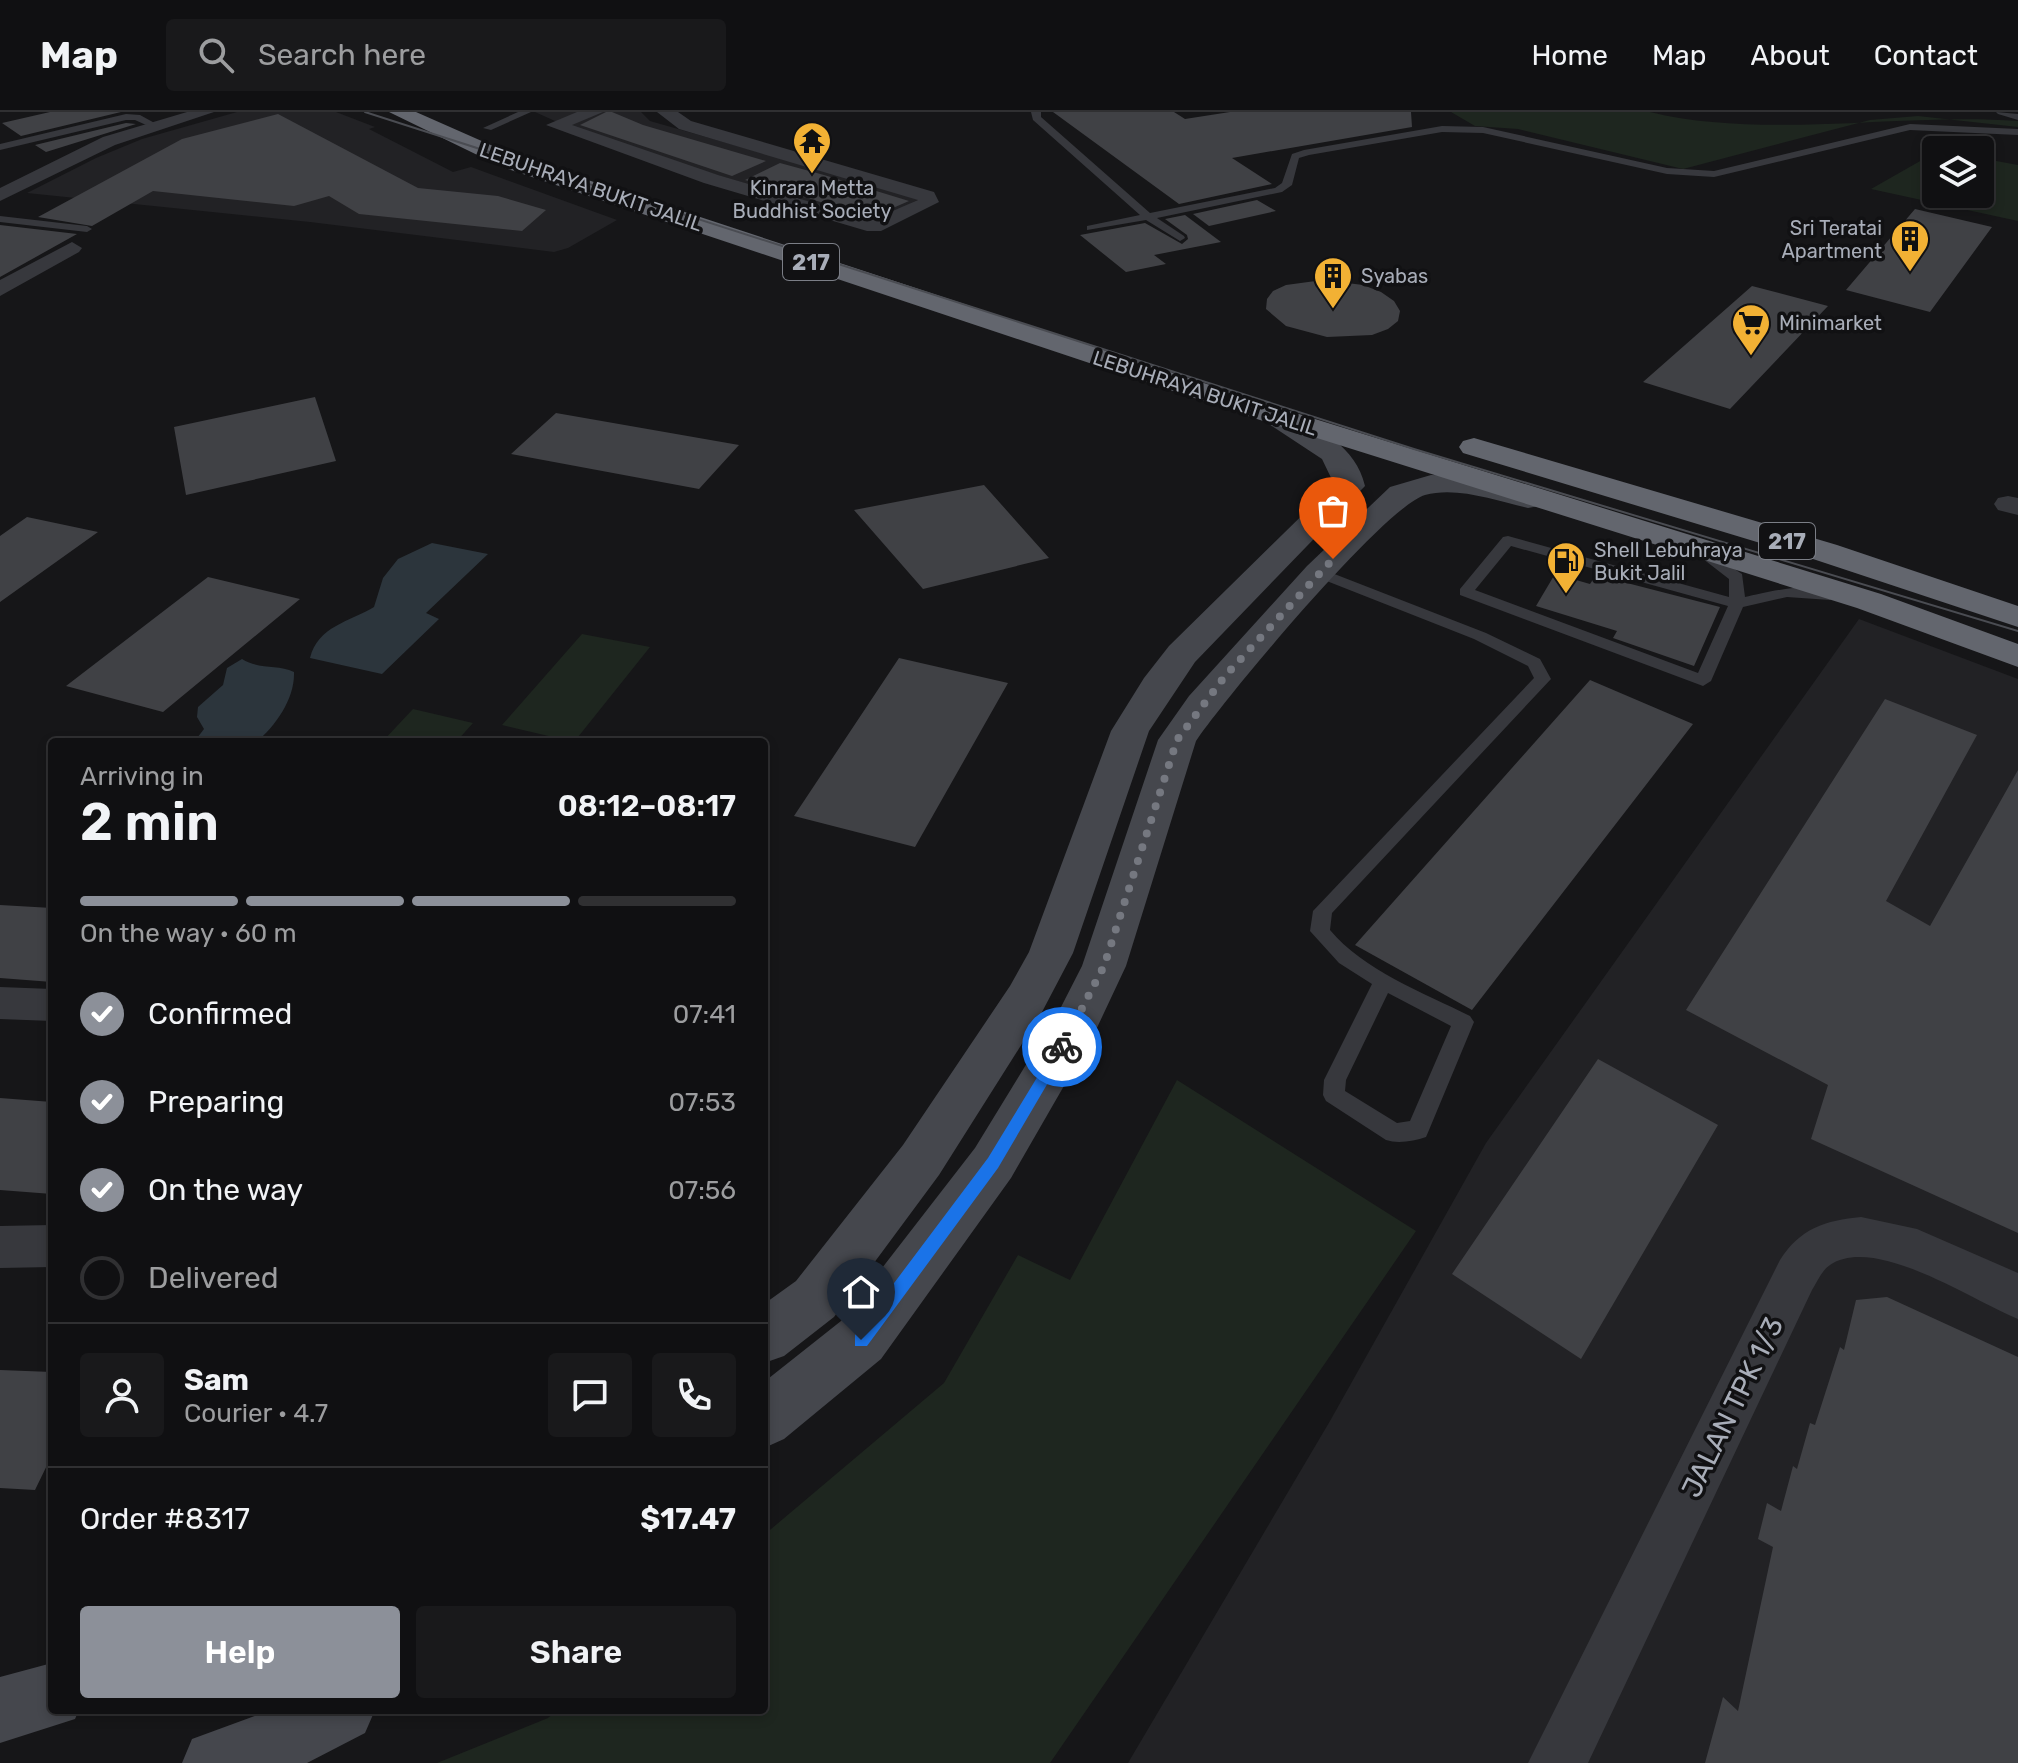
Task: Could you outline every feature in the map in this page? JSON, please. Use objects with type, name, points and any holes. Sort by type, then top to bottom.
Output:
[{"type":"highway","name":"LEBUHRAYA BUKIT JALIL","points":[[399,112],[510,162],[1276,416],[1869,601],[2018,656]]},
{"type":"highway","name":"LEBUHRAYA BUKIT JALIL","points":[[481,125],[514,138]]},
{"type":"highway","name":"LEBUHRAYA BUKIT JALIL","points":[[641,182],[1034,309]]},
{"type":"highway","name":"LEBUHRAYA BUKIT JALIL","points":[[1199,362],[1259,381]]},
{"type":"highway","name":"217","points":[[1451,440],[1825,552],[2018,617]]},
{"type":"main road","points":[[768,1416],[861,1340],[993,1163],[1079,1019],[1104,966],[1177,740],[1300,566],[1350,486],[1349,473],[1336,456],[1276,416]]},
{"type":"main road","points":[[768,1334],[815,1299],[921,1160],[1026,999],[1051,953],[1130,731],[1157,686],[1182,654],[1413,487],[1442,484],[1470,486],[1565,508]]},
{"type":"main road","points":[[0,1710],[48,1697]]},
{"type":"main road","points":[[216,1763],[278,1742],[334,1714]]},
{"type":"street","points":[[0,195],[82,152],[165,118],[205,112]]},
{"type":"street","points":[[594,112],[555,125],[738,177],[874,227],[885,226],[929,202],[927,196],[685,125],[666,112]]},
{"type":"street","points":[[678,188],[738,177],[787,156]]},
{"type":"street","points":[[723,204],[718,197],[738,177]]},
{"type":"street","points":[[0,289],[72,248]]},
{"type":"street","points":[[0,1003],[48,1005]]},
{"type":"street","name":"JALAN TPK 1/3","points":[[1557,1763],[1796,1275],[1812,1251],[1839,1237],[1873,1237],[1914,1249],[2018,1297]]},
{"type":"street","points":[[0,1247],[48,1246]]},
{"type":"lane","points":[[481,125],[526,112]]},
{"type":"lane","points":[[1036,112],[1036,118],[1149,217],[1180,238]]},
{"type":"lane","points":[[2001,112],[2018,117]]},
{"type":"lane","points":[[0,147],[126,117],[165,118]]},
{"type":"lane","points":[[1091,228],[1278,190],[1287,185],[1295,156],[1307,152],[1442,129],[1508,132],[1634,164],[1694,174],[1734,171],[1910,127],[2018,132]]},
{"type":"lane","points":[[0,219],[87,229]]},
{"type":"lane","points":[[1696,548],[1737,577],[1737,604],[1703,681],[1465,592],[1508,540],[1737,604],[1787,592],[1869,601]]},
{"type":"lane","points":[[1300,566],[1480,636],[1534,663],[1543,679],[1323,911],[1320,931],[1328,945],[1384,980],[1463,1022],[1418,1130],[1394,1133],[1334,1095],[1335,1080],[1384,980]]},
{"type":"shaded area","points":[[237,112],[336,112],[375,127],[369,129],[453,172],[471,167],[617,220],[568,248],[554,252],[310,222],[27,193],[142,139]]},
{"type":"shaded area","points":[[535,112],[641,112],[650,121],[921,198],[877,222],[595,139]]},
{"type":"shaded area","points":[[1451,112],[1650,112],[1739,124],[1861,122],[1683,169],[1518,129],[1475,126]]},
{"type":"shaded area","points":[[1918,116],[1950,119],[1929,120],[1861,122]]},
{"type":"shaded area","points":[[1950,119],[2018,121],[2018,127]]},
{"type":"shaded area","points":[[1922,160],[1922,200],[1871,189]]},
{"type":"shaded area","points":[[1994,161],[2018,165],[2018,221],[1958,208],[1994,208]]},
{"type":"shaded area","points":[[432,543],[488,554],[426,613],[439,619],[382,674],[310,658],[314,647],[327,632],[374,607],[383,578],[398,559]]},
{"type":"shaded area","points":[[1859,619],[2018,679],[2018,1763],[1128,1763],[1330,1421],[1486,1143]]},
{"type":"shaded area","points":[[582,634],[650,647],[577,738],[557,738],[502,725]]},
{"type":"shaded area","points":[[242,659],[255,665],[294,672],[291,692],[283,711],[260,738],[197,738],[204,729],[197,717],[198,707],[223,685],[227,668]]},
{"type":"shaded area","points":[[413,709],[473,723],[460,738],[386,738]]},
{"type":"shaded area","points":[[1177,1080],[1416,1231],[1050,1763],[437,1763],[552,1714],[768,1714],[768,1532],[944,1383],[1018,1255],[1070,1280]]},
{"type":"building","points":[[50,112],[121,112],[21,136],[2,123]]},
{"type":"building","points":[[606,112],[766,161],[732,176],[580,125]]},
{"type":"building","points":[[1053,112],[1174,112],[1185,119],[1230,112],[1411,112],[1412,127],[1232,158],[1272,184],[1179,204]]},
{"type":"building","points":[[278,114],[418,188],[498,196],[546,210],[522,231],[359,214],[329,196],[294,206],[153,191],[92,226],[38,217],[182,139]]},
{"type":"building","points":[[126,123],[136,124],[46,152],[35,145]]},
{"type":"building","points":[[780,163],[909,201],[872,217],[745,180]]},
{"type":"building","points":[[1257,200],[1276,211],[1209,226],[1193,214]]},
{"type":"building","name":"Sri Teratai Apartment","points":[[1915,209],[1992,227],[1930,312],[1846,290]]},
{"type":"building","points":[[1185,215],[1221,242],[1154,255],[1166,264],[1126,272],[1080,235],[1145,223],[1182,244],[1188,239],[1187,235],[1165,219]]},
{"type":"building","points":[[0,225],[77,234],[0,277]]},
{"type":"building","name":"Syabas","points":[[1323,280],[1363,285],[1381,292],[1394,301],[1400,311],[1398,321],[1372,335],[1327,337],[1286,326],[1266,309],[1267,299],[1273,291],[1286,285]]},
{"type":"building","points":[[1752,286],[1828,306],[1730,409],[1643,382]]},
{"type":"building","points":[[315,397],[336,461],[186,495],[174,427]]},
{"type":"building","points":[[556,413],[739,445],[699,489],[511,454]]},
{"type":"building","points":[[984,485],[1049,558],[923,589],[854,510]]},
{"type":"building","points":[[27,517],[98,532],[0,602],[0,536]]},
{"type":"building","points":[[1555,574],[1590,584],[1596,575],[1720,607],[1694,666],[1613,638],[1617,631],[1536,606]]},
{"type":"building","points":[[208,577],[300,599],[163,712],[66,686]]},
{"type":"building","points":[[899,658],[1008,683],[915,847],[794,816]]},
{"type":"building","points":[[1590,680],[1693,724],[1472,1010],[1355,945]]},
{"type":"building","points":[[1885,699],[1977,735],[1886,901],[1930,926],[2018,770],[2018,1233],[1811,1139],[1828,1085],[1686,1010]]},
{"type":"building","points":[[0,905],[48,908],[48,982],[0,978]]},
{"type":"building","points":[[1598,1059],[1718,1125],[1581,1359],[1452,1274]]},
{"type":"building","points":[[0,1098],[48,1102],[48,1194],[0,1190]]},
{"type":"building","points":[[1887,1297],[2018,1357],[2018,1763],[1705,1763],[1723,1697],[1738,1711],[1773,1547],[1758,1539],[1767,1503],[1781,1511],[1793,1466],[1797,1469],[1810,1423],[1815,1425],[1840,1347],[1844,1350],[1856,1300]]},
{"type":"building","points":[[0,1370],[48,1372],[48,1463],[35,1490],[0,1488]]},
{"type":"tram line","points":[[365,112],[1414,449],[2018,631]]},
{"type":"way so far","points":[[1062,1047],[1104,966],[1177,740],[1225,676],[1333,559]]},
{"type":"place","name":"Kinrara Metta Buddhist Society","points":[[812,175]]},
{"type":"place","name":"Sri Teratai Apartment","points":[[1910,273]]},
{"type":"place","name":"Syabas","points":[[1333,310]]},
{"type":"place","name":"Minimarket","points":[[1751,357]]},
{"type":"place","name":"Shell Lebuhraya Bukit Jalil","points":[[1566,595]]},
{"type":"route","points":[[861,1340],[993,1163],[1062,1047]]}]
